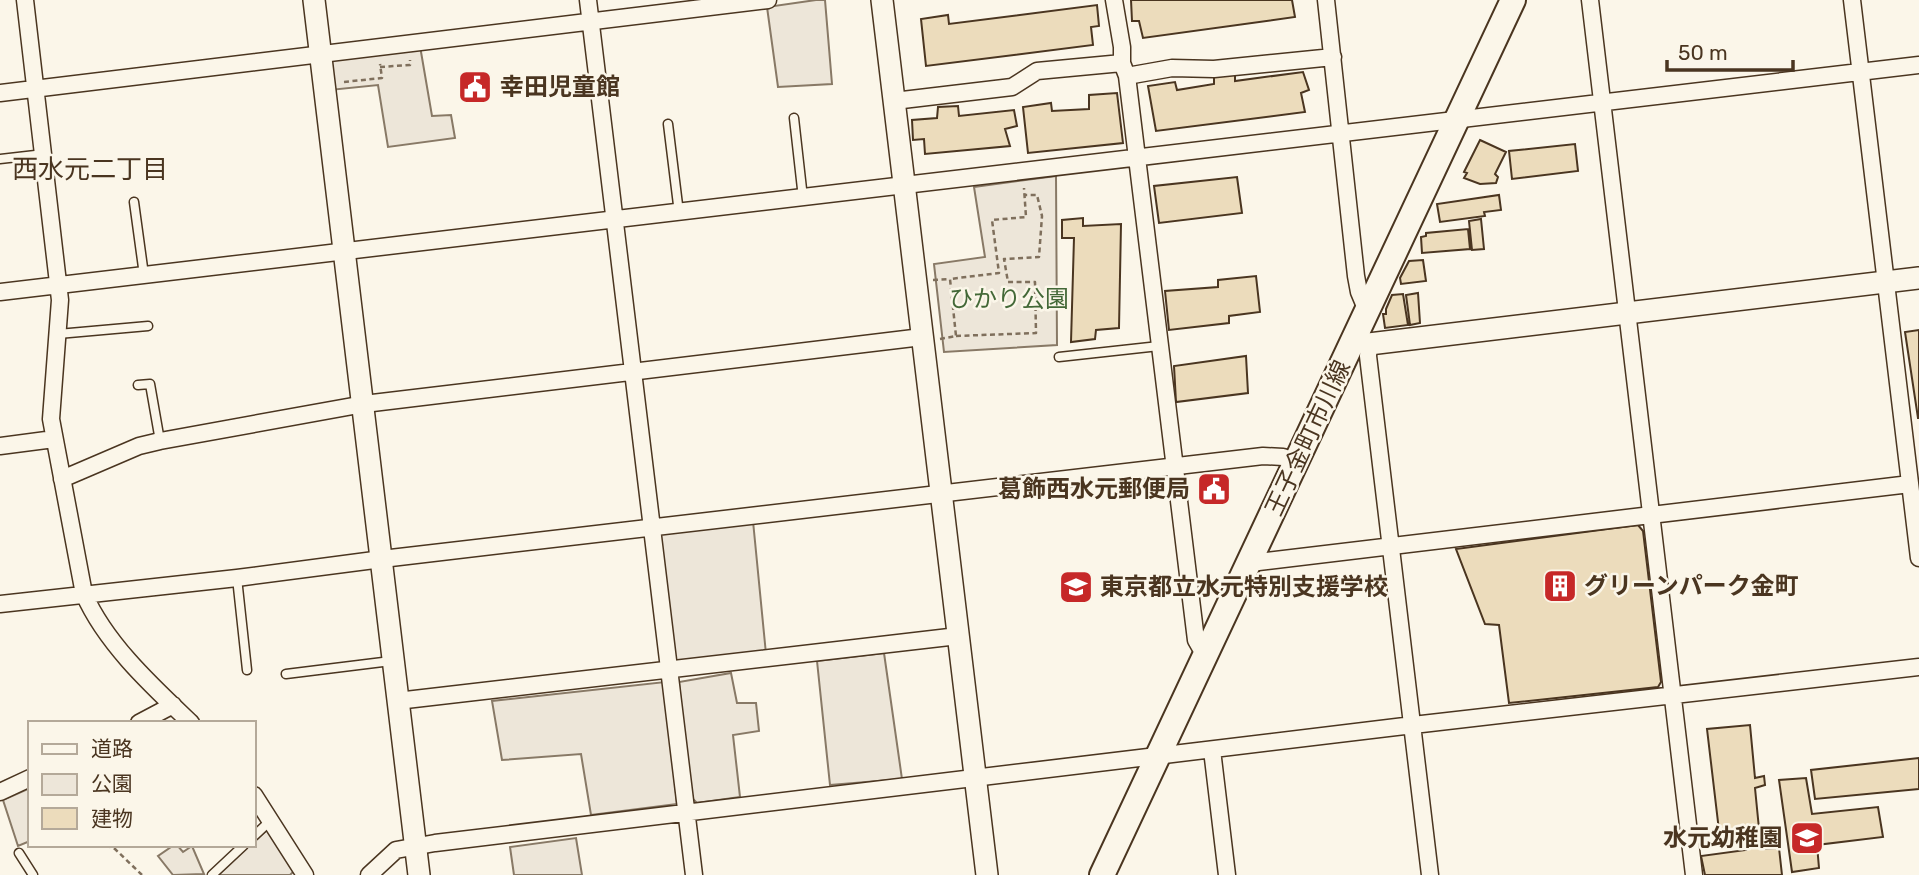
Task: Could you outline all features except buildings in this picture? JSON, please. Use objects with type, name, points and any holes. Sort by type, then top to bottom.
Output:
[{"type":"main road","name":"王子金町市川線","points":[[1102,875],[1297,462],[1361,342],[1367,311],[1513,0]]},
{"type":"street","points":[[25,0],[59,285],[51,419],[84,594],[93,614],[146,681],[189,721]]},
{"type":"street","points":[[314,0],[419,875]]},
{"type":"street","points":[[588,0],[694,875]]},
{"type":"street","points":[[0,93],[768,0]]},
{"type":"street","points":[[882,0],[987,875]]},
{"type":"street","points":[[1114,0],[1137,159],[1196,640],[1200,647],[1209,651]]},
{"type":"street","points":[[1326,0],[1356,280],[1367,311]]},
{"type":"street","points":[[1590,0],[1694,875]]},
{"type":"street","points":[[1852,0],[1919,558]]},
{"type":"street","points":[[894,101],[1012,87],[1037,71],[1214,69],[1333,57]]},
{"type":"street","points":[[0,292],[1919,65]]},
{"type":"street","points":[[1430,875],[1368,356],[1361,342],[1919,278]]},
{"type":"street","points":[[62,479],[139,446],[363,404],[923,339]]},
{"type":"street","points":[[0,446],[54,439]]},
{"type":"street","points":[[0,604],[1263,456],[1283,457],[1297,462]]},
{"type":"street","points":[[1250,562],[1910,484]]},
{"type":"street","points":[[397,701],[958,636]]},
{"type":"street","points":[[369,875],[396,850],[416,845],[1919,667]]},
{"type":"street","points":[[143,721],[173,705]]},
{"type":"street","points":[[1212,750],[1227,875]]},
{"type":"street","points":[[0,792],[28,779]]},
{"type":"street","points":[[256,798],[305,875]]},
{"type":"lane","points":[[794,118],[803,198]]},
{"type":"lane","points":[[668,124],[678,213]]},
{"type":"lane","points":[[0,159],[44,154]]},
{"type":"lane","points":[[134,202],[144,275]]},
{"type":"lane","points":[[58,334],[148,326]]},
{"type":"lane","points":[[1059,358],[1160,346]]},
{"type":"lane","points":[[138,385],[150,384],[160,441]]},
{"type":"lane","points":[[237,578],[247,670]]},
{"type":"lane","points":[[286,674],[392,661]]},
{"type":"lane","points":[[256,834],[270,821]]},
{"type":"lane","points":[[212,875],[242,847]]},
{"type":"lane","points":[[19,853],[33,875]]},
{"type":"path","points":[[323,85],[382,78],[377,47]]},
{"type":"path","points":[[956,336],[950,279],[999,273],[992,220],[1026,217],[1022,173]]},
{"type":"path","points":[[923,339],[1036,333],[1035,282],[1008,282],[1004,259],[1040,257],[1042,216],[1037,195],[1024,195]]},
{"type":"path","points":[[110,847],[142,875]]},
{"type":"green space","points":[[825,0],[832,84],[778,87],[767,7]]},
{"type":"green space","points":[[420,46],[432,116],[451,115],[455,138],[388,147],[378,85],[330,90],[326,58]]},
{"type":"green space","name":"ひかり公園","points":[[1056,176],[1057,345],[944,352],[934,264],[985,257],[974,187]]},
{"type":"green space","points":[[753,521],[766,654],[673,664],[655,532]]},
{"type":"green space","points":[[884,653],[902,779],[830,785],[817,661]]},
{"type":"green space","points":[[731,673],[737,703],[756,703],[759,731],[733,735],[740,797],[697,803],[689,795],[679,682]]},
{"type":"green space","points":[[665,682],[677,804],[591,815],[581,754],[502,760],[492,701]]},
{"type":"green space","points":[[28,789],[28,842],[18,846],[3,800]]},
{"type":"green space","points":[[268,829],[296,869],[290,875],[217,875],[248,847],[256,847],[256,840]]},
{"type":"green space","points":[[576,838],[582,875],[514,875],[510,847]]},
{"type":"green space","points":[[171,847],[179,847],[183,852],[192,847],[204,874],[173,875],[158,856]]},
{"type":"place","name":"幸田児童館","points":[[475,87]]},
{"type":"place","name":"葛飾西水元郵便局","points":[[1214,489]]},
{"type":"place","name":"グリーンパーク金町","points":[[1560,586]]},
{"type":"place","name":"東京都立水元特別支援学校","points":[[1076,587]]},
{"type":"place","name":"水元幼稚園","points":[[1807,838]]},
{"type":"district","name":"西水元二丁目","points":[[90,169]]}]
